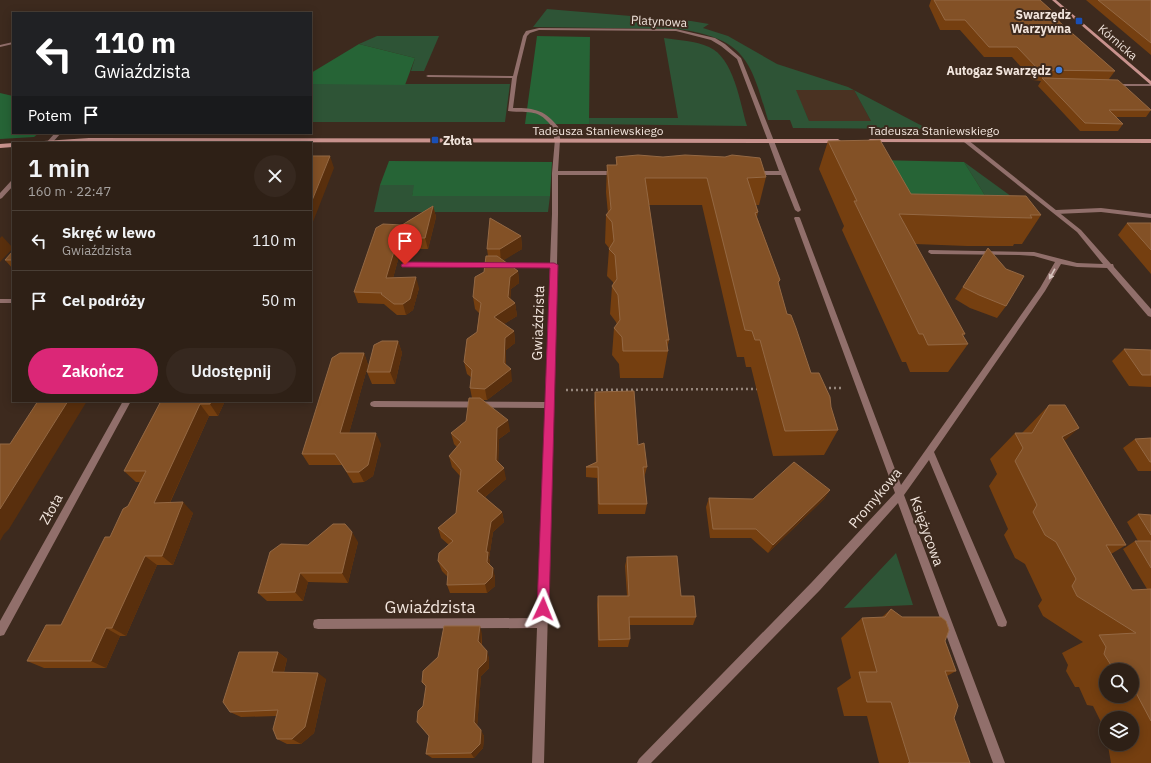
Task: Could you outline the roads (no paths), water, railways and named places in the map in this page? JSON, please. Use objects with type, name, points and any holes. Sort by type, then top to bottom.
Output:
[{"type":"street","name":"Kórnicka","points":[[1054,0],[1151,84]]},
{"type":"street","name":"Platynowa","points":[[557,140],[557,129],[542,112],[530,110],[510,110],[515,77],[525,36],[528,32],[539,29],[676,30],[700,35],[723,45],[739,58],[783,173]]},
{"type":"street","points":[[0,46],[12,43]]},
{"type":"street","points":[[428,76],[515,77]]},
{"type":"street","points":[[1111,85],[1151,84]]},
{"type":"street","points":[[50,142],[57,134]]},
{"type":"street","name":"Tadeusza Staniewskiego","points":[[62,142],[89,140],[848,141]]},
{"type":"street","name":"Gwiaździsta","points":[[538,763],[557,140]]},
{"type":"street","name":"Tadeusza Staniewskiego","points":[[863,141],[1151,141]]},
{"type":"street","points":[[966,141],[1079,231],[1111,266],[1151,314]]},
{"type":"street","points":[[0,146],[12,145]]},
{"type":"street","points":[[555,173],[627,173]]},
{"type":"street","points":[[750,173],[783,173]]},
{"type":"street","name":"Księżycowa","points":[[783,173],[899,495],[999,763]]},
{"type":"street","points":[[0,197],[12,183]]},
{"type":"street","points":[[1056,212],[1101,210],[1151,216]]},
{"type":"street","points":[[931,252],[1034,254],[1078,265],[1111,266]]},
{"type":"street","name":"Promykowa","points":[[643,763],[816,586],[899,495],[1043,289],[1059,261]]},
{"type":"street","name":"Gwiaździsta","points":[[405,265],[554,265]]},
{"type":"street","points":[[0,301],[12,301]]},
{"type":"street","name":"Złota","points":[[0,631],[126,402]]},
{"type":"street","points":[[374,404],[549,405]]},
{"type":"street","points":[[930,452],[1002,622]]},
{"type":"street","name":"Gwiaździsta","points":[[318,624],[542,622]]},
{"type":"place","name":"Swarzędz Warzywna","points":[[1079,21]]},
{"type":"place","name":"Autogaz Swarzędz","points":[[1059,70]]},
{"type":"place","name":"Złota","points":[[435,140]]}]
